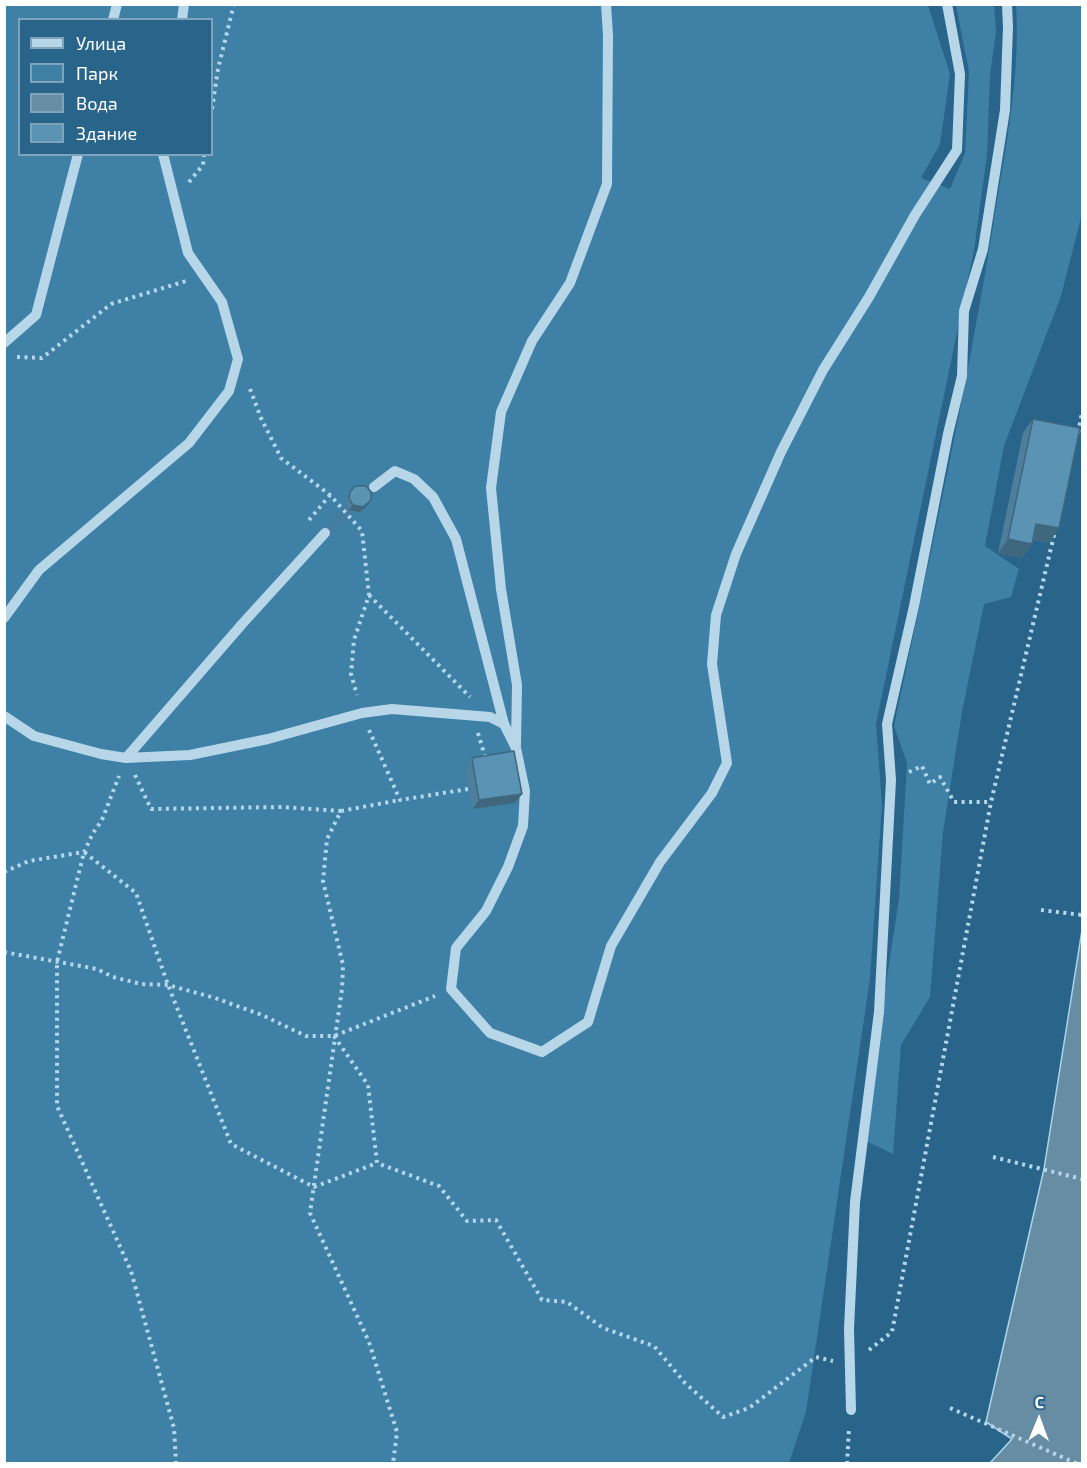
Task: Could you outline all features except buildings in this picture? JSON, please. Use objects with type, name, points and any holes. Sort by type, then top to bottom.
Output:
[{"type":"lane","points":[[606,4],[608,35],[607,184],[570,283],[532,342],[501,412],[491,488],[501,589],[518,686],[516,748],[525,791],[523,826],[508,867],[486,911],[456,948],[451,989],[490,1033],[542,1052],[588,1022],[610,946],[660,862],[712,793],[727,762],[712,664],[716,615],[736,554],[781,453],[823,370],[869,297],[915,215],[957,150],[960,74],[947,4]]},
{"type":"lane","points":[[850,1410],[849,1329],[855,1202],[879,1012],[891,780],[887,724],[962,376],[963,311],[983,249],[1005,110],[1007,4]]},
{"type":"lane","points":[[4,343],[36,315],[77,156]]},
{"type":"lane","points":[[4,618],[39,570],[189,443],[229,391],[238,359],[222,302],[188,253],[163,156]]},
{"type":"lane","points":[[374,487],[394,471],[414,479],[433,497],[456,539],[504,724],[516,748]]},
{"type":"lane","points":[[126,758],[324,533]]},
{"type":"lane","points":[[4,716],[34,736],[101,754],[126,758],[190,755],[268,739],[362,713],[392,709],[489,717],[504,724]]},
{"type":"path","points":[[213,102],[218,69],[234,4]]},
{"type":"path","points":[[174,199],[203,165],[204,156]]},
{"type":"path","points":[[14,357],[42,358],[111,304],[204,276]]},
{"type":"path","points":[[238,359],[261,418],[281,458],[330,495],[362,531]]},
{"type":"path","points":[[1077,436],[1083,413]]},
{"type":"path","points":[[4,872],[29,861],[84,852],[136,893],[168,985],[231,1144],[314,1187],[377,1163],[439,1186],[467,1221],[496,1220],[542,1300],[567,1302],[603,1328],[654,1346],[685,1383],[723,1417],[749,1408],[816,1357],[850,1364],[892,1332],[991,802],[1055,530]]},
{"type":"path","points":[[369,595],[489,717]]},
{"type":"path","points":[[472,715],[487,764]]},
{"type":"path","points":[[126,758],[152,809],[283,807],[341,811],[400,800]]},
{"type":"path","points":[[126,758],[102,820],[84,852],[57,962],[57,1106],[130,1271],[174,1428],[176,1464]]},
{"type":"path","points":[[891,780],[922,766],[930,784],[940,777],[954,802],[991,802]]},
{"type":"path","points":[[341,811],[327,839],[323,881],[343,965],[342,989],[310,1213],[369,1342],[397,1432],[393,1464]]},
{"type":"path","points":[[1041,910],[1083,915]]},
{"type":"path","points":[[4,952],[98,969],[113,977],[141,984],[168,985],[234,1005],[306,1035],[334,1036],[451,989]]},
{"type":"path","points":[[334,1036],[368,1085],[377,1163]]},
{"type":"path","points":[[993,1157],[1083,1179]]},
{"type":"path","points":[[950,1408],[1078,1464]]},
{"type":"path","points":[[847,1464],[850,1410]]},
{"type":"green space","points":[[5,5],[928,5],[950,74],[940,144],[921,178],[950,189],[965,153],[969,72],[956,5],[994,5],[996,31],[990,76],[987,155],[974,250],[876,724],[882,804],[870,978],[806,1412],[789,1463],[5,1464]]},
{"type":"green space","points":[[1016,5],[1082,5],[1082,214],[1061,296],[1004,446],[985,546],[1019,569],[1011,597],[984,604],[962,712],[943,832],[930,997],[901,1045],[893,1154],[862,1139],[899,899],[907,763],[894,726],[946,477],[982,289],[1014,88]]},
{"type":"water","points":[[1082,930],[1082,1463],[990,1463],[1012,1439],[986,1422],[1044,1169]]},
{"type":"tunnel","points":[[325,533],[359,500]]}]
